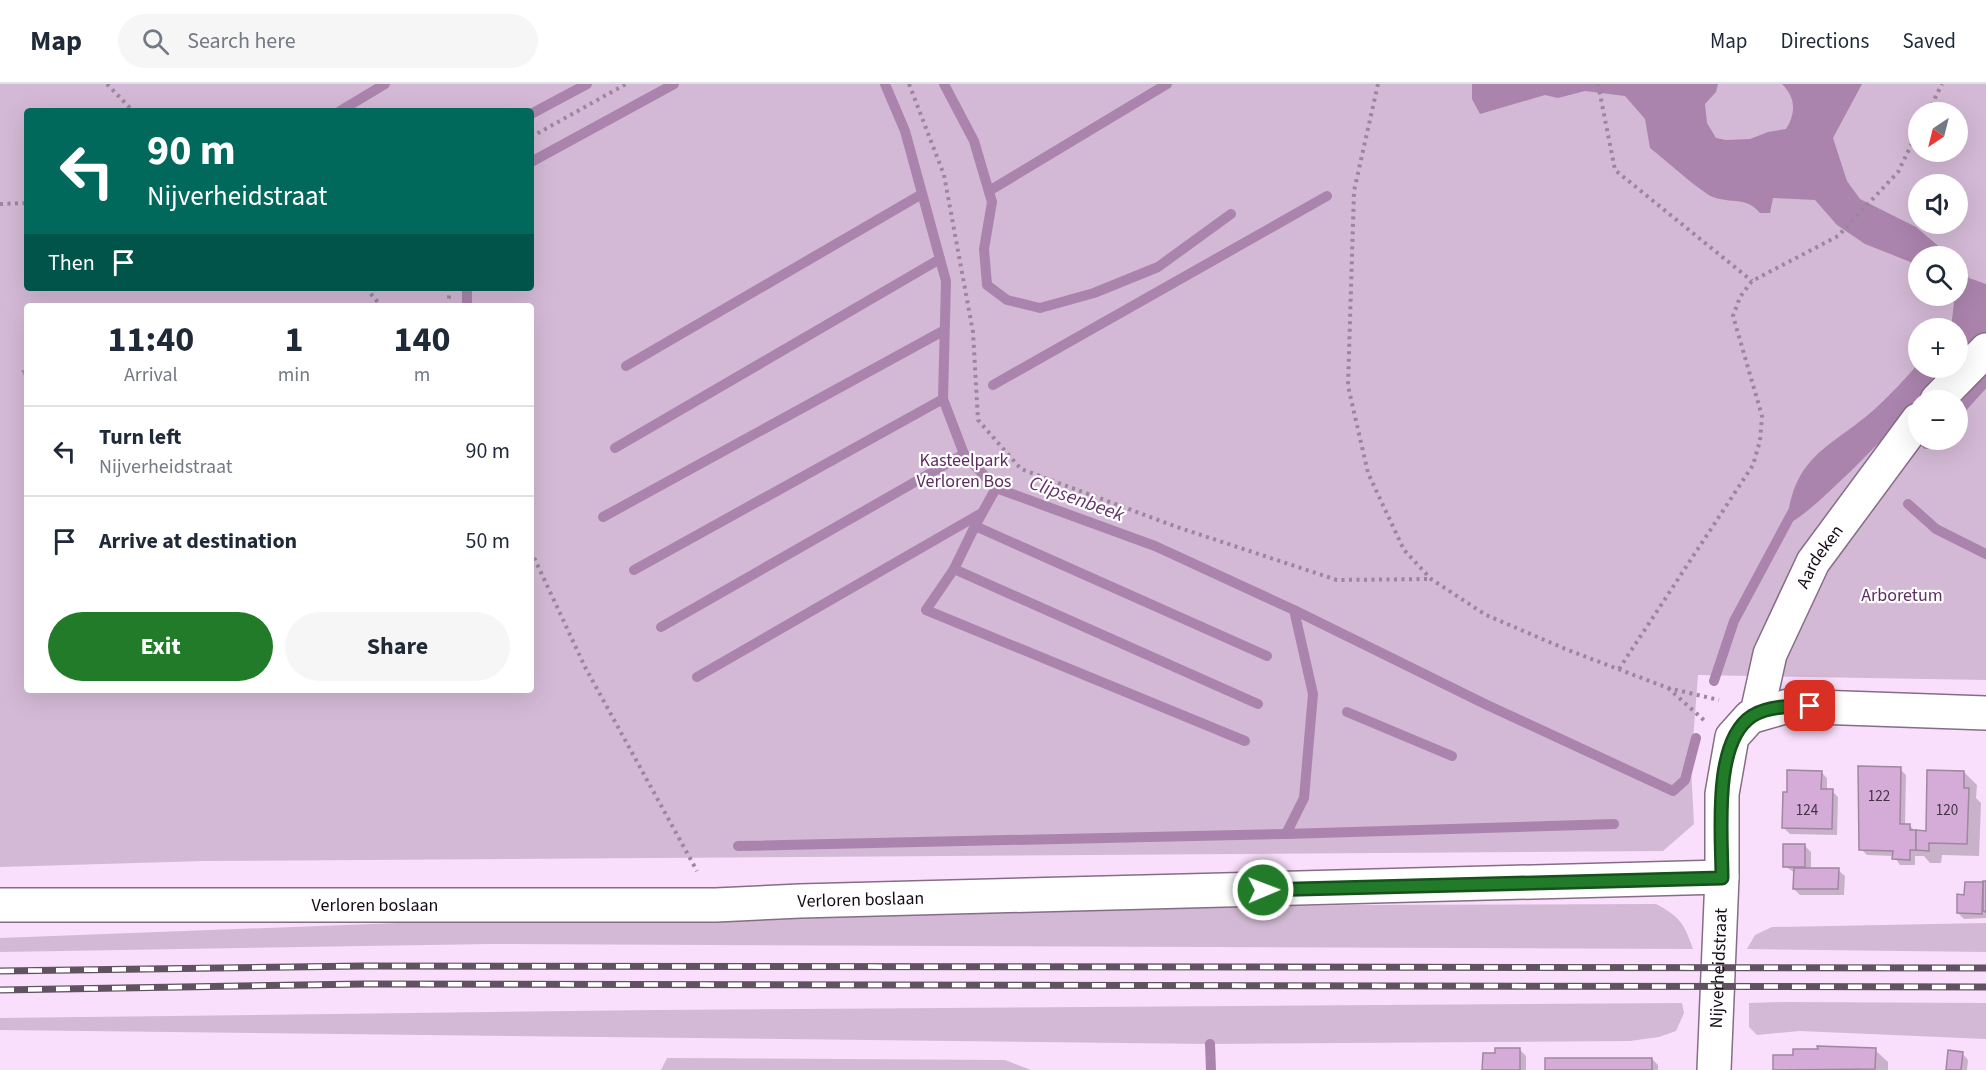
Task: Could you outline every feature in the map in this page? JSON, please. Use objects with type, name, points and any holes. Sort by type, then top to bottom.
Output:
[{"type":"street","points":[[1947,390],[1986,350]]},
{"type":"street","name":"Aardeken","points":[[1757,713],[1770,654],[1814,562],[1908,434]]},
{"type":"street","points":[[1757,713],[1788,706],[1986,713]]},
{"type":"street","name":"Nijverheidstraat","points":[[1714,1070],[1722,878],[1722,794],[1732,737],[1750,717],[1757,713]]},
{"type":"street","name":"Verloren boslaan","points":[[0,905],[716,906],[800,901],[1722,878]]},
{"type":"path","points":[[107,84],[130,108]]},
{"type":"path","points":[[534,135],[626,84]]},
{"type":"path","points":[[909,84],[944,175],[974,332],[978,420],[1021,469],[1177,527],[1337,580],[1431,579]]},
{"type":"path","points":[[1378,84],[1354,191],[1348,386],[1368,473],[1404,550],[1431,579],[1486,615],[1668,688],[1722,701],[1757,713]]},
{"type":"path","points":[[1598,84],[1615,170],[1752,281]]},
{"type":"path","points":[[1933,102],[1942,84]]},
{"type":"path","points":[[1619,669],[1753,465],[1760,441],[1762,416],[1733,316],[1740,297],[1752,281],[1839,236],[1898,172],[1908,152]]},
{"type":"path","points":[[0,204],[24,203]]},
{"type":"path","points":[[368,291],[378,303]]},
{"type":"path","points":[[534,557],[585,667],[716,906]]},
{"type":"green space","name":"Kasteelpark Verloren Bos","points":[[0,84],[1986,84],[1986,680],[1698,675],[1691,767],[1694,824],[1663,851],[204,861],[0,867]]},
{"type":"green space","points":[[1656,904],[1680,922],[1693,949],[490,944],[0,952],[0,938],[504,919],[1353,905]]},
{"type":"green space","points":[[1986,923],[1986,952],[1747,949],[1755,935],[1772,927]]},
{"type":"green space","points":[[1682,1003],[1684,1013],[1676,1031],[1659,1037],[1630,1041],[1210,1044],[0,1030],[0,1018],[656,1010]]},
{"type":"green space","points":[[1749,1003],[1986,1003],[1986,1039],[1800,1031],[1757,1035],[1749,1027]]},
{"type":"green space","points":[[667,1058],[1005,1060],[1031,1070],[661,1070]]},
{"type":"shaded area","points":[[1472,84],[1718,84],[1716,92],[1705,104],[1707,123],[1716,138],[1726,140],[1750,139],[1768,132],[1786,129],[1792,117],[1793,106],[1787,89],[1782,84],[1862,84],[1833,138],[1847,181],[1860,199],[1908,223],[1908,234],[1924,234],[1938,246],[1908,246],[1908,261],[1865,244],[1837,225],[1815,200],[1773,198],[1770,213],[1760,213],[1744,202],[1713,197],[1650,148],[1645,119],[1625,96],[1585,91],[1558,98],[1545,95],[1480,114],[1472,99]]},
{"type":"shaded area","points":[[1968,277],[1986,284],[1986,334],[1968,353],[1968,318],[1952,318],[1954,306],[1968,306]]},
{"type":"shaded area","points":[[1908,375],[1908,378],[1943,378],[1931,390],[1908,390],[1908,413],[1850,472],[1812,507],[1787,525],[1797,482],[1806,467],[1817,454],[1877,407]]},
{"type":"building","points":[[1858,766],[1901,767],[1900,824],[1910,824],[1910,830],[1916,830],[1916,850],[1910,850],[1910,860],[1892,859],[1893,851],[1859,850]]},
{"type":"building","points":[[1787,770],[1822,771],[1821,789],[1833,789],[1832,829],[1782,828],[1783,792],[1787,792]]},
{"type":"building","points":[[1927,770],[1964,771],[1964,788],[1969,788],[1967,844],[1929,843],[1929,851],[1916,850],[1916,830],[1926,831]]},
{"type":"building","points":[[1783,844],[1805,844],[1805,867],[1783,867]]},
{"type":"building","points":[[1794,868],[1839,868],[1838,889],[1793,889]]},
{"type":"building","points":[[1983,881],[1986,881],[1986,912],[1983,911]]},
{"type":"building","points":[[1965,882],[1983,882],[1982,914],[1957,913],[1957,894],[1964,895]]},
{"type":"building","points":[[1817,1046],[1876,1048],[1875,1069],[1773,1070],[1773,1055],[1793,1055],[1793,1049],[1818,1049]]},
{"type":"building","points":[[1495,1048],[1520,1048],[1520,1070],[1482,1070],[1483,1053],[1495,1053]]},
{"type":"building","points":[[1948,1050],[1963,1052],[1961,1070],[1946,1070]]},
{"type":"building","points":[[1545,1058],[1652,1058],[1652,1070],[1545,1070]]},
{"type":"waterway","points":[[345,108],[385,84]]},
{"type":"waterway","points":[[534,112],[587,84]]},
{"type":"waterway","points":[[534,160],[674,84]]},
{"type":"waterway","name":"Clipsenbeek","points":[[885,84],[905,131],[946,281],[943,399],[964,454],[996,488],[1155,546],[1294,610],[1313,694],[1304,798],[1286,834]]},
{"type":"waterway","points":[[944,84],[974,141],[992,202],[984,249],[987,285],[1007,300],[1040,308],[1094,293],[1158,267],[1231,214]]},
{"type":"waterway","points":[[989,191],[1167,84]]},
{"type":"waterway","points":[[626,366],[922,194]]},
{"type":"waterway","points":[[993,385],[1327,196]]},
{"type":"waterway","points":[[615,448],[940,259]]},
{"type":"waterway","points":[[467,291],[467,303]]},
{"type":"waterway","points":[[603,517],[943,331]]},
{"type":"waterway","points":[[1968,401],[1986,381]]},
{"type":"waterway","points":[[634,570],[943,399]]},
{"type":"waterway","points":[[661,627],[964,454]]},
{"type":"waterway","points":[[996,488],[975,526],[1267,656]]},
{"type":"waterway","points":[[1908,504],[1936,529],[1986,554]]},
{"type":"waterway","points":[[1714,681],[1734,621],[1793,511]]},
{"type":"waterway","points":[[697,677],[980,514]]},
{"type":"waterway","points":[[975,526],[954,569],[1258,704]]},
{"type":"waterway","points":[[954,569],[926,610],[1245,741]]},
{"type":"waterway","points":[[1294,610],[1487,705],[1673,791],[1685,780],[1696,738]]},
{"type":"waterway","points":[[1347,712],[1452,756]]},
{"type":"waterway","points":[[738,846],[1614,824]]},
{"type":"waterway","name":"Clipsenbeek","points":[[1210,1044],[1211,1070]]},
{"type":"railway","points":[[0,971],[363,966],[1986,968]]},
{"type":"railway","points":[[0,990],[363,984],[1986,987]]},
{"type":"route","points":[[1263,890],[1722,878],[1722,794],[1732,737],[1750,717],[1757,713],[1788,706],[1810,706]]},
{"type":"park label","name":"Arboretum","points":[[1902,595]]}]
